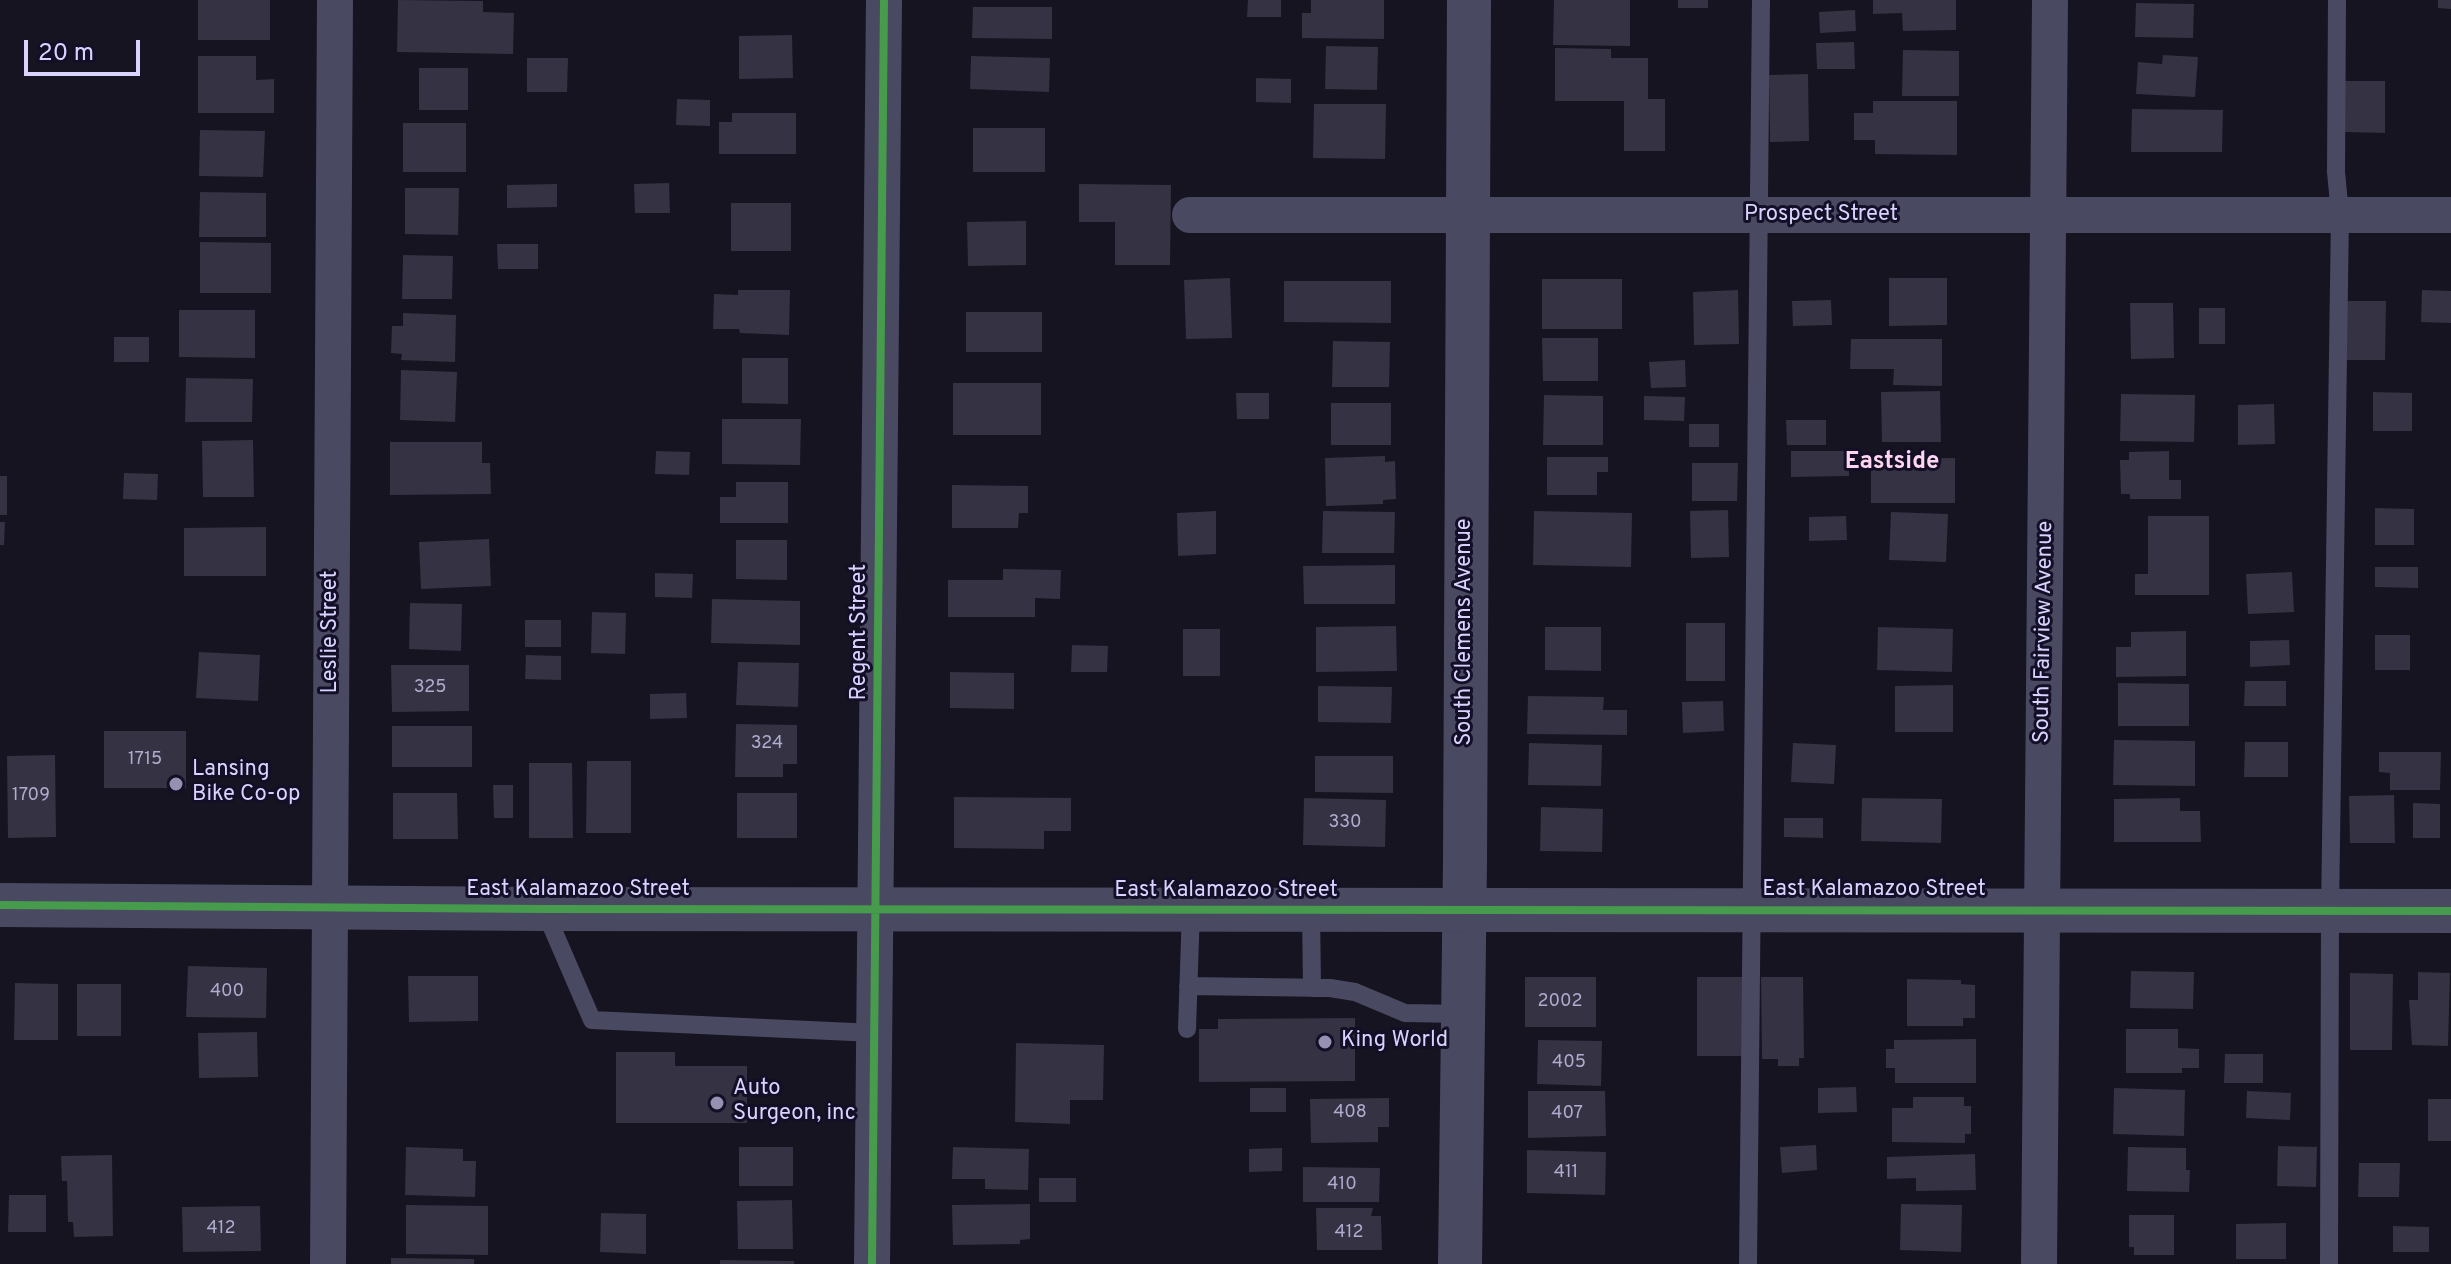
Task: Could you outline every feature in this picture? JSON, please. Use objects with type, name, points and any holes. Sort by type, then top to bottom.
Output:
[{"type":"street","name":"Leslie Street","points":[[328,1264],[335,0]]},
{"type":"street","name":"Regent Street","points":[[872,1264],[884,0]]},
{"type":"street","name":"South Clemens Avenue","points":[[1460,1264],[1465,910],[1469,0]]},
{"type":"street","name":"South Fairview Avenue","points":[[2039,1264],[2050,0]]},
{"type":"street","name":"Prospect Street","points":[[1190,215],[2451,215]]},
{"type":"street","name":"East Kalamazoo Street","points":[[0,905],[544,909],[2451,911]]},
{"type":"lane","points":[[1748,1264],[1761,0]]},
{"type":"lane","points":[[2329,1264],[2330,911],[2340,214],[2336,172],[2337,0]]},
{"type":"lane","points":[[544,909],[592,1020],[874,1033]]},
{"type":"lane","points":[[1187,1029],[1191,909]]},
{"type":"lane","points":[[1311,909],[1312,988]]},
{"type":"lane","points":[[1188,986],[1312,988],[1355,992],[1405,1013],[1462,1014]]},
{"type":"building","points":[[198,0],[270,0],[270,40],[198,40]]},
{"type":"building","points":[[398,0],[483,1],[483,12],[514,13],[513,54],[397,52]]},
{"type":"building","points":[[1248,0],[1281,0],[1281,17],[1247,17]]},
{"type":"building","points":[[1311,0],[1384,0],[1384,39],[1302,38],[1302,13],[1311,13]]},
{"type":"building","points":[[1554,0],[1630,0],[1630,46],[1553,45]]},
{"type":"building","points":[[1678,0],[1708,0],[1708,8],[1678,8]]},
{"type":"building","points":[[1873,0],[1956,0],[1956,30],[1903,31],[1902,13],[1873,14]]},
{"type":"building","points":[[2438,0],[2451,0],[2451,9],[2438,8]]},
{"type":"building","points":[[2136,3],[2194,4],[2193,38],[2135,37]]},
{"type":"building","points":[[973,7],[1052,7],[1052,39],[972,38]]},
{"type":"building","points":[[1855,10],[1856,31],[1820,33],[1819,12]]},
{"type":"building","points":[[792,35],[793,78],[739,79],[739,36]]},
{"type":"building","points":[[1854,42],[1855,69],[1817,69],[1816,43]]},
{"type":"building","points":[[1326,46],[1378,47],[1377,90],[1325,89]]},
{"type":"building","points":[[1555,48],[1611,49],[1611,58],[1648,58],[1648,99],[1665,99],[1665,151],[1624,151],[1624,101],[1555,101]]},
{"type":"building","points":[[1903,50],[1959,51],[1959,96],[1902,96]]},
{"type":"building","points":[[2163,55],[2198,57],[2195,97],[2136,94],[2138,62],[2162,64]]},
{"type":"building","points":[[198,56],[256,56],[256,80],[274,79],[274,113],[198,113]]},
{"type":"building","points":[[971,56],[1050,58],[1049,92],[970,89]]},
{"type":"building","points":[[527,58],[568,58],[567,92],[527,92]]},
{"type":"building","points":[[419,68],[468,68],[468,110],[419,110]]},
{"type":"building","points":[[1808,74],[1809,141],[1770,142],[1769,75]]},
{"type":"building","points":[[1256,78],[1291,79],[1291,103],[1256,102]]},
{"type":"building","points":[[2345,81],[2385,81],[2385,133],[2345,132]]},
{"type":"building","points":[[677,99],[710,100],[710,126],[676,125]]},
{"type":"building","points":[[1873,101],[1957,101],[1957,155],[1875,154],[1875,140],[1854,140],[1854,113],[1873,113]]},
{"type":"building","points":[[1314,104],[1386,104],[1385,159],[1313,158]]},
{"type":"building","points":[[2132,109],[2223,110],[2222,152],[2131,152]]},
{"type":"building","points":[[732,113],[796,113],[796,154],[719,154],[719,122],[732,122]]},
{"type":"building","points":[[403,123],[466,123],[466,172],[403,172]]},
{"type":"building","points":[[973,128],[1045,128],[1045,172],[973,172]]},
{"type":"building","points":[[200,130],[265,131],[263,177],[199,176]]},
{"type":"building","points":[[669,183],[670,213],[635,213],[634,184]]},
{"type":"building","points":[[557,184],[557,207],[507,208],[507,185]]},
{"type":"building","points":[[1079,184],[1171,185],[1170,265],[1115,265],[1115,222],[1079,222]]},
{"type":"building","points":[[405,188],[459,188],[458,235],[405,234]]},
{"type":"building","points":[[200,192],[266,193],[266,237],[199,237]]},
{"type":"building","points":[[731,203],[791,203],[791,251],[731,251]]},
{"type":"building","points":[[1026,221],[1026,265],[968,266],[967,222]]},
{"type":"building","points":[[200,242],[271,243],[271,293],[200,293]]},
{"type":"building","points":[[497,244],[538,244],[538,269],[498,269]]},
{"type":"building","points":[[403,255],[453,256],[452,299],[402,299]]},
{"type":"building","points":[[1230,278],[1232,338],[1186,339],[1184,280]]},
{"type":"building","points":[[1889,278],[1947,278],[1947,325],[1889,326]]},
{"type":"building","points":[[1542,279],[1622,279],[1622,329],[1542,329]]},
{"type":"building","points":[[1284,281],[1391,281],[1391,323],[1284,322]]},
{"type":"building","points":[[738,290],[790,290],[789,335],[713,329],[714,294],[738,295]]},
{"type":"building","points":[[1738,290],[1739,344],[1694,345],[1693,292]]},
{"type":"building","points":[[2422,290],[2451,291],[2451,323],[2421,322]]},
{"type":"building","points":[[1831,300],[1832,325],[1793,326],[1792,301]]},
{"type":"building","points":[[2347,301],[2386,301],[2385,360],[2346,360]]},
{"type":"building","points":[[2130,303],[2173,303],[2174,358],[2131,359]]},
{"type":"building","points":[[2199,308],[2225,308],[2225,344],[2199,344]]},
{"type":"building","points":[[179,310],[255,310],[255,358],[179,357]]},
{"type":"building","points":[[966,312],[1042,312],[1042,352],[966,352]]},
{"type":"building","points":[[403,313],[456,315],[455,362],[401,360],[402,354],[391,353],[392,326],[403,326]]},
{"type":"building","points":[[114,337],[149,337],[149,362],[114,362]]},
{"type":"building","points":[[1542,338],[1598,338],[1598,381],[1543,381]]},
{"type":"building","points":[[1851,339],[1942,339],[1942,386],[1893,385],[1894,369],[1850,369]]},
{"type":"building","points":[[1333,341],[1390,342],[1389,387],[1332,387]]},
{"type":"building","points":[[742,358],[788,358],[788,404],[742,403]]},
{"type":"building","points":[[1685,360],[1686,387],[1651,388],[1649,362]]},
{"type":"building","points":[[401,370],[457,372],[455,422],[400,420]]},
{"type":"building","points":[[186,378],[253,379],[252,422],[185,422]]},
{"type":"building","points":[[953,383],[1041,383],[1041,435],[953,435]]},
{"type":"building","points":[[1940,391],[1941,442],[1882,442],[1881,392]]},
{"type":"building","points":[[2373,392],[2412,393],[2412,431],[2373,431]]},
{"type":"building","points":[[1236,393],[1269,393],[1269,419],[1237,419]]},
{"type":"building","points":[[2121,394],[2195,395],[2194,442],[2120,441]]},
{"type":"building","points":[[1544,395],[1603,396],[1603,445],[1543,445]]},
{"type":"building","points":[[1644,396],[1685,397],[1684,421],[1644,420]]},
{"type":"building","points":[[1331,403],[1391,403],[1391,445],[1331,445]]},
{"type":"building","points":[[2274,404],[2275,444],[2238,445],[2238,405]]},
{"type":"building","points":[[722,419],[801,419],[800,465],[722,464]]},
{"type":"building","points":[[1786,420],[1826,420],[1826,445],[1787,445]]},
{"type":"building","points":[[1689,424],[1719,424],[1719,447],[1689,447]]},
{"type":"building","points":[[253,440],[254,497],[203,497],[202,441]]},
{"type":"building","points":[[390,442],[482,442],[482,463],[490,463],[491,494],[390,495]]},
{"type":"building","points":[[656,451],[690,452],[689,475],[655,474]]},
{"type":"building","points":[[1791,451],[1849,451],[1849,476],[1791,477]]},
{"type":"building","points":[[2169,451],[2169,480],[2181,480],[2181,499],[2130,499],[2130,494],[2121,494],[2120,460],[2129,460],[2129,452]]},
{"type":"building","points":[[1385,456],[1385,462],[1395,461],[1396,499],[1383,500],[1383,504],[1326,506],[1325,458]]},
{"type":"building","points":[[1547,457],[1608,457],[1608,472],[1597,472],[1597,495],[1547,495]]},
{"type":"building","points":[[1955,458],[1955,503],[1871,503],[1871,459]]},
{"type":"building","points":[[1692,463],[1738,463],[1737,501],[1692,501]]},
{"type":"building","points":[[124,473],[158,474],[157,500],[123,499]]},
{"type":"building","points":[[0,476],[7,476],[7,515],[0,515]]},
{"type":"building","points":[[736,482],[788,482],[788,523],[720,523],[720,497],[736,497]]},
{"type":"building","points":[[952,485],[1028,486],[1028,513],[1019,513],[1018,528],[952,528]]},
{"type":"building","points":[[2375,508],[2414,509],[2414,545],[2375,545]]},
{"type":"building","points":[[1728,510],[1729,557],[1691,558],[1690,511]]},
{"type":"building","points":[[1216,511],[1216,554],[1178,556],[1177,513]]},
{"type":"building","points":[[1323,511],[1395,512],[1394,553],[1322,553]]},
{"type":"building","points":[[1534,511],[1632,513],[1631,567],[1533,565]]},
{"type":"building","points":[[1891,512],[1948,514],[1946,562],[1889,560]]},
{"type":"building","points":[[1846,516],[1847,540],[1809,541],[1809,517]]},
{"type":"building","points":[[2148,516],[2209,516],[2209,595],[2135,595],[2135,574],[2148,574]]},
{"type":"building","points":[[0,522],[5,522],[4,545],[0,545]]},
{"type":"building","points":[[266,527],[266,576],[184,576],[184,528]]},
{"type":"building","points":[[489,539],[491,586],[421,589],[419,542]]},
{"type":"building","points":[[736,540],[787,540],[787,580],[736,579]]},
{"type":"building","points":[[1395,565],[1395,604],[1304,604],[1303,566]]},
{"type":"building","points":[[2375,567],[2418,567],[2418,588],[2375,587]]},
{"type":"building","points":[[1003,569],[1061,570],[1060,599],[1035,598],[1035,617],[948,617],[948,580],[1003,580]]},
{"type":"building","points":[[2292,572],[2294,612],[2248,614],[2246,574]]},
{"type":"building","points":[[655,573],[693,574],[692,598],[655,597]]},
{"type":"building","points":[[712,599],[800,601],[800,645],[711,643]]},
{"type":"building","points":[[410,603],[462,604],[461,651],[409,649]]},
{"type":"building","points":[[592,612],[626,613],[625,654],[591,653]]},
{"type":"building","points":[[525,620],[561,620],[561,647],[525,647]]},
{"type":"building","points":[[1686,623],[1725,623],[1725,681],[1686,681]]},
{"type":"building","points":[[1396,626],[1397,671],[1316,672],[1316,627]]},
{"type":"building","points":[[1545,627],[1601,627],[1601,671],[1545,670]]},
{"type":"building","points":[[1878,627],[1953,629],[1952,672],[1877,670]]},
{"type":"building","points":[[1183,629],[1220,629],[1220,676],[1183,676]]},
{"type":"building","points":[[2186,631],[2186,676],[2116,677],[2116,647],[2131,647],[2131,632]]},
{"type":"building","points":[[2375,635],[2410,635],[2410,670],[2375,670]]},
{"type":"building","points":[[2289,640],[2290,665],[2250,667],[2250,641]]},
{"type":"building","points":[[1072,645],[1108,646],[1107,672],[1071,672]]},
{"type":"building","points":[[199,652],[260,655],[258,701],[196,698]]},
{"type":"building","points":[[526,655],[561,656],[561,680],[525,679]]},
{"type":"building","points":[[738,662],[799,663],[798,707],[736,705]]},
{"type":"building","points":[[391,665],[469,665],[469,711],[392,712]]},
{"type":"building","points":[[950,672],[1014,673],[1014,709],[950,708]]},
{"type":"building","points":[[2245,681],[2286,681],[2286,706],[2244,706]]},
{"type":"building","points":[[2118,683],[2189,684],[2189,726],[2118,726]]},
{"type":"building","points":[[1953,685],[1953,732],[1895,732],[1895,686]]},
{"type":"building","points":[[1318,686],[1392,687],[1391,723],[1318,722]]},
{"type":"building","points":[[686,693],[687,718],[650,719],[650,694]]},
{"type":"building","points":[[1528,696],[1604,697],[1603,710],[1627,710],[1627,735],[1527,734]]},
{"type":"building","points":[[1723,701],[1724,731],[1683,733],[1682,702]]},
{"type":"building","points":[[736,724],[797,725],[797,764],[783,764],[783,777],[735,777]]},
{"type":"building","points":[[392,726],[472,726],[472,767],[392,767]]},
{"type":"building","points":[[104,731],[186,731],[186,788],[104,788]]},
{"type":"building","points":[[2114,740],[2195,741],[2195,786],[2113,785]]},
{"type":"building","points":[[2245,742],[2288,742],[2288,777],[2244,777]]},
{"type":"building","points":[[1529,743],[1602,745],[1601,786],[1528,785]]},
{"type":"building","points":[[1793,743],[1836,745],[1834,784],[1791,782]]},
{"type":"building","points":[[2379,752],[2441,752],[2440,790],[2390,790],[2390,773],[2379,772]]},
{"type":"building","points":[[55,755],[56,837],[8,838],[7,756]]},
{"type":"building","points":[[1315,756],[1393,756],[1393,793],[1315,792]]},
{"type":"building","points":[[587,761],[631,761],[631,833],[586,833]]},
{"type":"building","points":[[529,763],[572,763],[573,838],[529,838]]},
{"type":"building","points":[[493,785],[513,785],[513,818],[494,818]]},
{"type":"building","points":[[393,793],[457,793],[458,839],[393,839]]},
{"type":"building","points":[[737,793],[797,793],[797,838],[737,838]]},
{"type":"building","points":[[2394,795],[2395,843],[2350,843],[2349,796]]},
{"type":"building","points":[[954,797],[1071,798],[1071,831],[1044,831],[1044,849],[954,848]]},
{"type":"building","points":[[1304,798],[1386,800],[1385,847],[1303,845]]},
{"type":"building","points":[[1862,798],[1942,799],[1941,843],[1861,841]]},
{"type":"building","points":[[2180,798],[2180,811],[2200,811],[2201,842],[2114,842],[2114,799]]},
{"type":"building","points":[[2413,803],[2440,804],[2440,838],[2413,838]]},
{"type":"building","points":[[1541,807],[1603,809],[1602,852],[1540,851]]},
{"type":"building","points":[[1784,818],[1823,818],[1823,838],[1784,837]]},
{"type":"building","points":[[188,966],[267,968],[266,1018],[186,1017]]},
{"type":"building","points":[[2131,971],[2194,972],[2193,1009],[2130,1008]]},
{"type":"building","points":[[2418,972],[2450,973],[2448,1046],[2412,1045],[2409,1000],[2418,1000]]},
{"type":"building","points":[[2350,973],[2393,974],[2392,1050],[2350,1050]]},
{"type":"building","points":[[408,976],[478,976],[478,1021],[409,1022]]},
{"type":"building","points":[[1525,977],[1596,977],[1596,1027],[1525,1027]]},
{"type":"building","points":[[1697,977],[1742,977],[1742,1056],[1697,1056]]},
{"type":"building","points":[[1761,977],[1803,977],[1804,1058],[1799,1058],[1799,1066],[1778,1066],[1778,1059],[1762,1059]]},
{"type":"building","points":[[1907,979],[1961,980],[1961,984],[1975,985],[1975,1018],[1963,1018],[1963,1026],[1907,1026]]},
{"type":"building","points":[[15,983],[58,984],[58,1040],[14,1040]]},
{"type":"building","points":[[77,984],[121,984],[121,1036],[77,1036]]},
{"type":"building","points":[[1355,1018],[1355,1081],[1199,1082],[1199,1029],[1218,1029],[1218,1019]]},
{"type":"building","points":[[2126,1029],[2178,1029],[2178,1048],[2199,1049],[2199,1068],[2182,1068],[2182,1073],[2126,1073]]},
{"type":"building","points":[[257,1032],[258,1077],[199,1078],[198,1033]]},
{"type":"building","points":[[1976,1039],[1976,1083],[1895,1083],[1895,1068],[1886,1068],[1886,1049],[1894,1049],[1894,1040]]},
{"type":"building","points":[[1538,1040],[1602,1041],[1601,1086],[1537,1084]]},
{"type":"building","points":[[1016,1043],[1104,1045],[1103,1100],[1070,1100],[1070,1124],[1015,1122]]},
{"type":"building","points":[[616,1052],[675,1052],[675,1066],[747,1066],[747,1123],[616,1123]]},
{"type":"building","points":[[2225,1054],[2263,1054],[2263,1083],[2224,1083]]},
{"type":"building","points":[[1856,1087],[1857,1112],[1818,1113],[1818,1088]]},
{"type":"building","points":[[1250,1088],[1286,1088],[1286,1112],[1250,1112]]},
{"type":"building","points":[[2114,1088],[2185,1090],[2184,1136],[2113,1134]]},
{"type":"building","points":[[1528,1091],[1605,1091],[1606,1136],[1528,1138]]},
{"type":"building","points":[[2247,1091],[2291,1093],[2290,1120],[2246,1118]]},
{"type":"building","points":[[1913,1097],[1964,1097],[1964,1106],[1971,1106],[1971,1134],[1965,1134],[1965,1143],[1892,1142],[1892,1108],[1913,1108]]},
{"type":"building","points":[[1389,1098],[1389,1127],[1378,1127],[1378,1142],[1311,1143],[1310,1099]]},
{"type":"building","points":[[2428,1099],[2451,1099],[2451,1141],[2428,1141]]},
{"type":"building","points":[[1816,1145],[1817,1170],[1782,1173],[1780,1147]]},
{"type":"building","points":[[2278,1146],[2317,1147],[2316,1187],[2277,1186]]},
{"type":"building","points":[[406,1147],[463,1149],[463,1161],[476,1161],[475,1197],[405,1195]]},
{"type":"building","points":[[739,1147],[793,1147],[793,1186],[739,1186]]},
{"type":"building","points":[[953,1147],[1029,1149],[1028,1190],[985,1189],[985,1179],[952,1179]]},
{"type":"building","points":[[2128,1147],[2186,1148],[2186,1170],[2190,1170],[2189,1192],[2127,1191]]},
{"type":"building","points":[[1282,1148],[1282,1171],[1249,1172],[1249,1149]]},
{"type":"building","points":[[1527,1150],[1606,1152],[1605,1195],[1527,1193]]},
{"type":"building","points":[[1975,1154],[1976,1190],[1916,1191],[1916,1178],[1887,1179],[1887,1157]]},
{"type":"building","points":[[112,1155],[113,1236],[74,1237],[73,1222],[68,1222],[67,1181],[62,1181],[61,1156]]},
{"type":"building","points":[[2359,1163],[2400,1163],[2399,1197],[2358,1197]]},
{"type":"building","points":[[1303,1167],[1380,1168],[1379,1202],[1303,1202]]},
{"type":"building","points":[[1039,1178],[1076,1178],[1076,1202],[1039,1202]]},
{"type":"building","points":[[9,1195],[46,1195],[46,1232],[8,1232]]},
{"type":"building","points":[[792,1200],[793,1249],[738,1249],[737,1201]]},
{"type":"building","points":[[1030,1204],[1030,1239],[1020,1240],[1020,1244],[953,1245],[952,1205]]},
{"type":"building","points":[[1901,1204],[1962,1205],[1961,1252],[1900,1250]]},
{"type":"building","points":[[406,1205],[488,1206],[488,1255],[406,1254]]},
{"type":"building","points":[[260,1206],[261,1251],[183,1252],[182,1207]]},
{"type":"building","points":[[1316,1208],[1373,1208],[1371,1216],[1381,1216],[1382,1250],[1317,1250]]},
{"type":"building","points":[[601,1213],[646,1214],[646,1254],[600,1252]]},
{"type":"building","points":[[2129,1215],[2174,1215],[2174,1255],[2134,1255],[2134,1247],[2129,1247]]},
{"type":"building","points":[[2286,1223],[2286,1259],[2236,1259],[2236,1224]]},
{"type":"building","points":[[2393,1226],[2429,1227],[2429,1252],[2393,1252]]},
{"type":"building","points":[[391,1258],[474,1259],[474,1264],[391,1264]]},
{"type":"building","points":[[720,1260],[794,1261],[794,1264],[720,1264]]},
{"type":"cycle path","points":[[872,1264],[884,0]]},
{"type":"cycle path","points":[[0,905],[544,909],[2451,911]]},
{"type":"place","name":"Lansing Bike Co-op","points":[[176,784]]},
{"type":"place","name":"King World","points":[[1325,1042]]},
{"type":"place","name":"Auto Surgeon, inc","points":[[717,1103]]},
{"type":"district","name":"Eastside","points":[[1892,463]]}]
